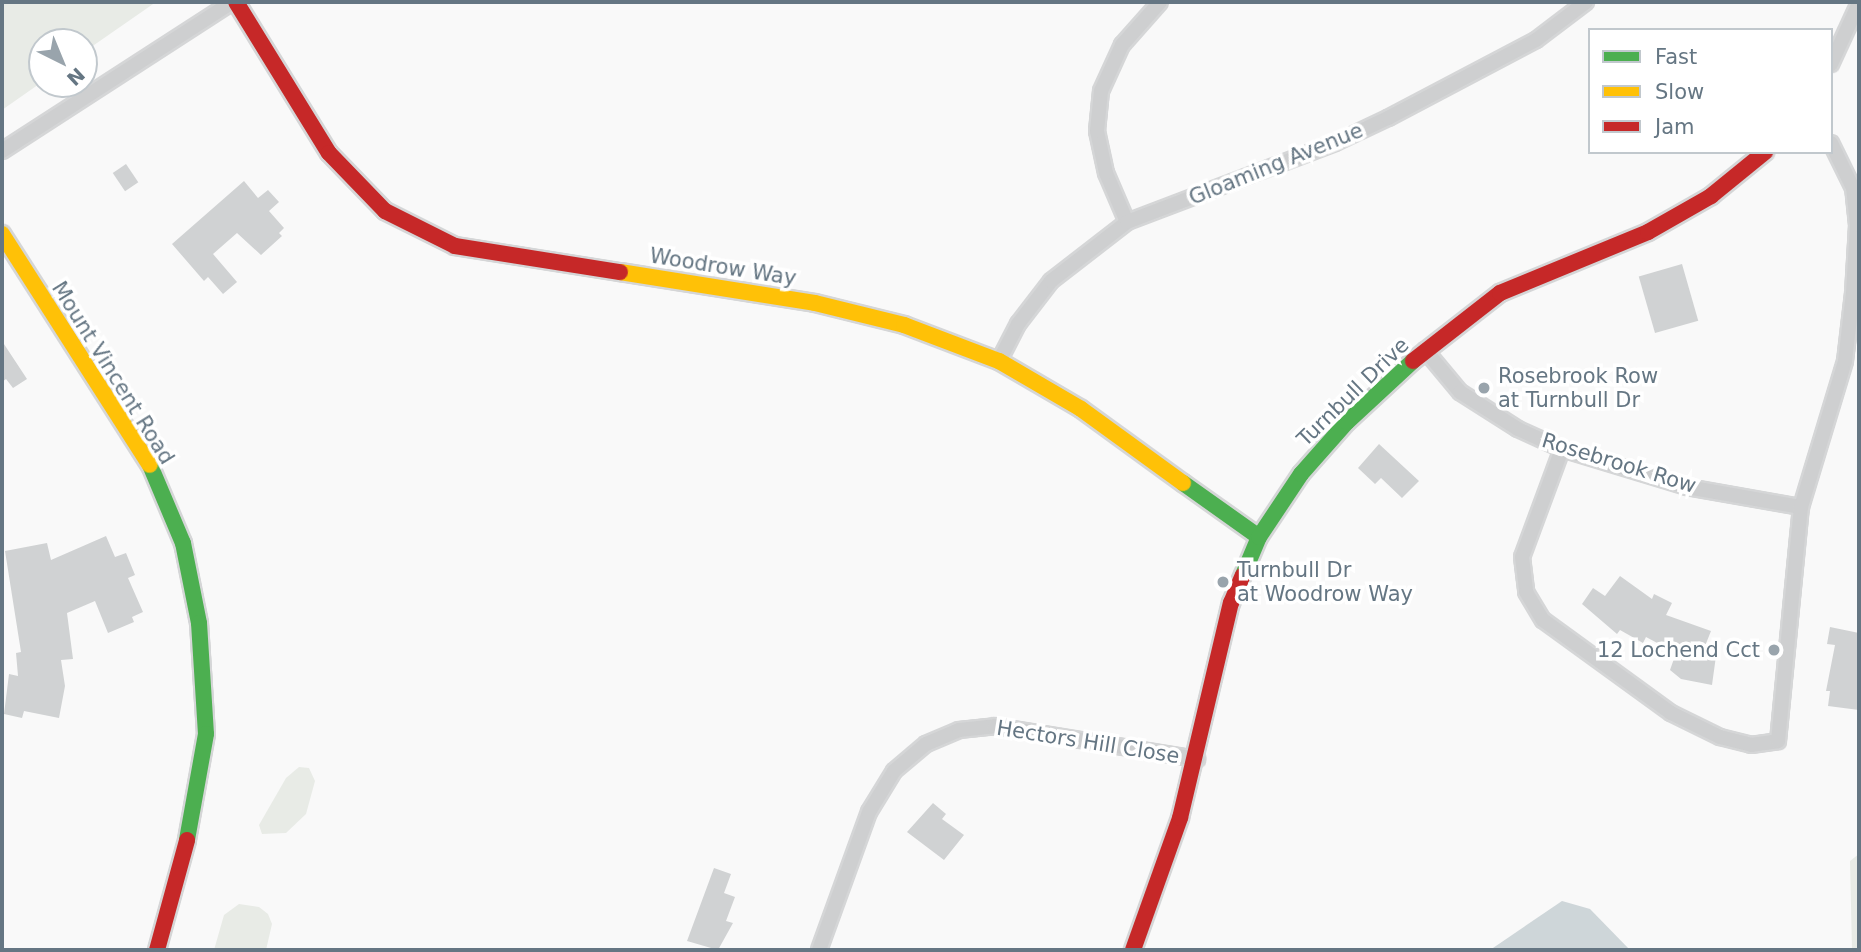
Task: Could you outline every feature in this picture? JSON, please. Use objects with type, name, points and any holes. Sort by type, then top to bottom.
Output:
[{"type":"street","points":[[2,151],[234,2]]},
{"type":"street","name":"Woodrow Way","points":[[234,2],[329,153],[385,211],[455,246],[815,303],[904,325],[999,361],[1081,409],[1259,537]]},
{"type":"street","points":[[1128,222],[1106,173],[1097,131],[1101,91],[1122,45],[1160,2]]},
{"type":"street","name":"Gloaming Avenue","points":[[999,361],[1018,324],[1051,281],[1128,222],[1335,143],[1388,118],[1536,40],[1586,2]]},
{"type":"street","points":[[1833,60],[1859,3]]},
{"type":"street","points":[[1562,449],[1522,557],[1527,592],[1543,620],[1671,713],[1720,737],[1751,745],[1777,741],[1801,507],[1845,361],[1853,293],[1857,226],[1853,188],[1833,147]]},
{"type":"street","name":"Turnbull Drive","points":[[1133,950],[1181,818],[1197,759],[1231,603],[1259,537],[1322,447],[1425,350],[1500,293],[1648,232],[1711,196],[1763,154]]},
{"type":"street","name":"Mount Vincent Road","points":[[2,234],[147,458],[183,543],[199,623],[206,734],[187,842],[157,950]]},
{"type":"street","name":"Rosebrook Row","points":[[1425,350],[1460,391],[1518,429],[1562,449],[1687,487],[1801,507]]},
{"type":"street","name":"Hectors Hill Close","points":[[819,950],[869,812],[894,771],[926,744],[959,730],[995,726],[1197,759]]},
{"type":"shaded area","points":[[2,2],[156,2],[98,42],[98,28],[28,28],[28,92],[2,110]]},
{"type":"shaded area","points":[[299,767],[309,768],[315,781],[306,814],[286,833],[262,834],[259,825],[286,778]]},
{"type":"shaded area","points":[[1859,854],[1859,950],[1852,950],[1850,861]]},
{"type":"shaded area","points":[[1562,901],[1590,909],[1630,950],[1490,950]]},
{"type":"shaded area","points":[[239,904],[259,907],[268,914],[272,924],[266,950],[214,950],[224,915]]},
{"type":"building","points":[[126,164],[138,182],[125,191],[113,173]]},
{"type":"building","points":[[244,181],[258,198],[268,190],[279,202],[269,211],[284,228],[279,233],[282,236],[261,255],[237,233],[213,254],[237,282],[223,294],[208,277],[204,281],[172,244]]},
{"type":"building","points":[[1682,264],[1698,321],[1655,333],[1639,276]]},
{"type":"building","points":[[2,341],[27,379],[13,388],[6,379],[2,382]]},
{"type":"building","points":[[1379,444],[1419,481],[1402,498],[1381,478],[1375,484],[1358,468]]},
{"type":"building","points":[[106,536],[115,557],[126,553],[135,575],[128,578],[143,612],[132,617],[134,622],[108,633],[95,601],[67,613],[73,659],[61,660],[65,686],[59,718],[24,711],[22,718],[4,714],[9,674],[18,676],[16,653],[21,652],[5,551],[47,543],[51,560]]},
{"type":"building","points":[[1620,576],[1652,599],[1654,594],[1672,603],[1666,615],[1711,631],[1703,651],[1716,656],[1712,685],[1681,679],[1670,670],[1676,653],[1646,637],[1643,643],[1620,630],[1617,634],[1582,604],[1593,588],[1605,596]]},
{"type":"building","points":[[1830,627],[1859,633],[1859,710],[1828,706],[1830,691],[1826,691],[1835,645],[1827,644]]},
{"type":"building","points":[[933,803],[946,814],[942,819],[964,835],[944,860],[907,832]]},
{"type":"building","points":[[714,868],[731,874],[724,893],[735,897],[726,921],[733,923],[718,950],[687,941]]},
{"type":"traffic: fast","points":[[1243,575],[1259,537],[1301,474],[1347,422],[1413,361]]},
{"type":"traffic: fast","points":[[150,465],[183,543],[199,623],[206,734],[187,840]]},
{"type":"traffic: fast","points":[[1183,483],[1259,537]]},
{"type":"traffic: slow","points":[[2,234],[150,465]]},
{"type":"traffic: slow","points":[[620,272],[815,303],[904,325],[999,361],[1081,409],[1183,483]]},
{"type":"traffic: jam","points":[[236,2],[329,153],[385,211],[455,246],[620,272]]},
{"type":"traffic: jam","points":[[1413,361],[1500,293],[1648,232],[1711,196],[1763,154]]},
{"type":"traffic: jam","points":[[1133,950],[1180,818],[1231,603],[1243,575]]},
{"type":"traffic: jam","points":[[157,950],[187,840]]},
{"type":"place","name":"Rosebrook Row at Turnbull Dr","points":[[1484,388]]},
{"type":"place","name":"Turnbull Dr at Woodrow Way","points":[[1223,582]]},
{"type":"place","name":"12 Lochend Cct","points":[[1774,650]]}]
